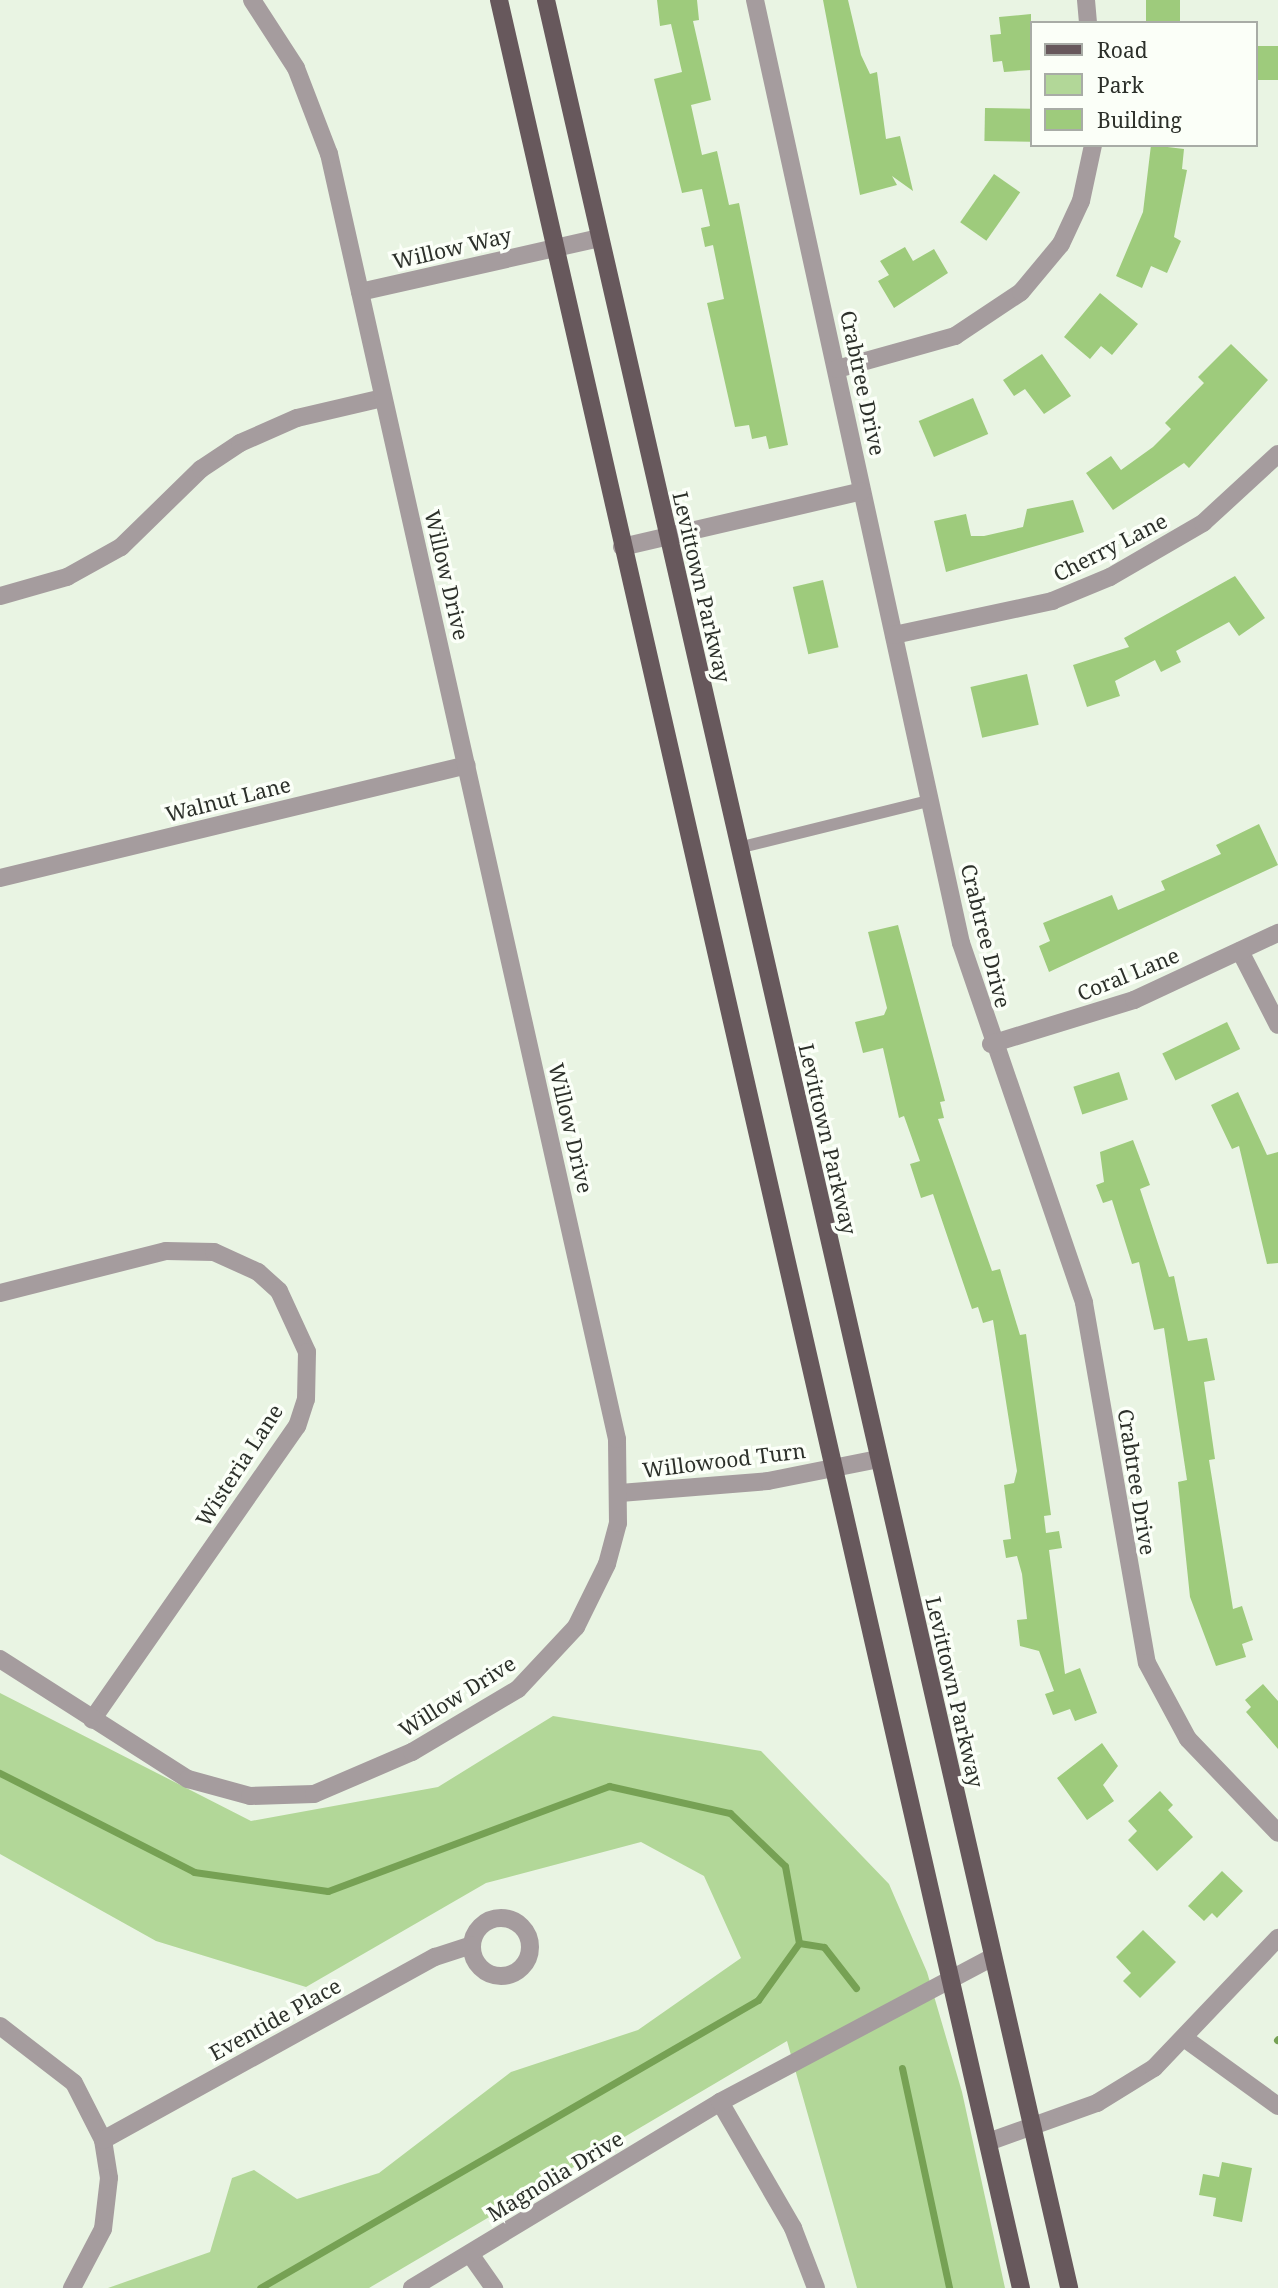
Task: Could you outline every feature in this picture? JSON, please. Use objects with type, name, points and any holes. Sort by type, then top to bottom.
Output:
[{"type":"main road","points":[[499,0],[1021,2288]]},
{"type":"main road","name":"Levittown Parkway","points":[[546,0],[1069,2288]]},
{"type":"street","name":"Willow Drive","points":[[0,1659],[159,1764],[218,1790],[282,1797],[345,1785],[476,1715],[550,1660],[597,1590],[620,1493],[617,1439],[360,292],[318,119],[296,68],[252,0]]},
{"type":"street","name":"Crabtree Drive","points":[[755,0],[932,800],[961,943],[991,1044],[1084,1303],[1147,1663],[1188,1739],[1278,1833]]},
{"type":"street","points":[[1086,0],[1088,21]]},
{"type":"street","points":[[837,369],[955,336],[1021,292],[1061,244],[1081,201],[1093,147]]},
{"type":"street","name":"Willow Way","points":[[360,292],[599,238]]},
{"type":"street","points":[[0,596],[66,577],[121,547],[201,469],[240,443],[297,418],[383,398]]},
{"type":"street","name":"Cherry Lane","points":[[894,635],[1052,601],[1110,577],[1203,523],[1278,454]]},
{"type":"street","points":[[622,547],[862,491]]},
{"type":"street","name":"Walnut Lane","points":[[0,878],[467,765]]},
{"type":"street","name":"Coral Lane","points":[[991,1044],[1134,1000],[1278,933]]},
{"type":"street","points":[[1240,951],[1278,1025]]},
{"type":"street","name":"Wisteria Lane","points":[[0,1293],[166,1251],[214,1252],[258,1272],[279,1291],[307,1352],[306,1399],[297,1426],[92,1720]]},
{"type":"street","name":"Willowood Turn","points":[[620,1493],[676,1492],[832,1469],[878,1459]]},
{"type":"street","points":[[988,2142],[1124,2088],[1184,2038],[1278,1938]]},
{"type":"street","name":"Eventide Place","points":[[103,2140],[435,1957],[471,1945]]},
{"type":"street","name":"Magnolia Drive","points":[[412,2288],[720,2102],[993,1957]]},
{"type":"street","points":[[0,2026],[74,2084],[103,2140],[108,2178],[103,2229],[72,2288]]},
{"type":"street","points":[[1184,2038],[1278,2106]]},
{"type":"street","points":[[720,2102],[793,2228],[816,2288]]},
{"type":"street","points":[[470,2254],[494,2288]]},
{"type":"lane","points":[[738,848],[932,800]]},
{"type":"green space","points":[[0,1693],[251,1821],[438,1787],[553,1716],[761,1751],[889,1884],[927,1972],[962,2092],[1005,2288],[857,2288],[787,2041],[369,2288],[108,2288],[210,2252],[232,2178],[254,2170],[297,2199],[379,2173],[511,2072],[638,2030],[741,1958],[704,1876],[641,1842],[486,1883],[306,1987],[156,1941],[0,1854]]},
{"type":"building","points":[[657,0],[697,0],[699,20],[693,21],[711,100],[691,105],[702,155],[717,151],[729,205],[739,203],[788,445],[769,449],[766,436],[752,439],[749,425],[735,427],[707,303],[724,299],[713,245],[705,247],[701,228],[710,226],[702,189],[682,193],[654,79],[682,72],[671,24],[660,26]]},
{"type":"building","points":[[823,0],[848,0],[861,55],[870,74],[877,72],[886,139],[900,136],[913,191],[892,176],[897,185],[860,195]]},
{"type":"building","points":[[1146,0],[1180,0],[1180,21],[1146,21]]},
{"type":"building","points":[[1031,14],[1030,70],[1004,72],[1002,61],[993,62],[990,35],[1001,34],[999,17]]},
{"type":"building","points":[[1257,46],[1278,46],[1278,80],[1257,80]]},
{"type":"building","points":[[985,108],[1030,109],[1030,142],[984,141]]},
{"type":"building","points":[[1151,147],[1184,149],[1182,169],[1187,170],[1174,237],[1181,241],[1167,273],[1151,266],[1142,288],[1116,276],[1143,212]]},
{"type":"building","points":[[994,174],[1020,192],[986,241],[960,222]]},
{"type":"building","points":[[905,247],[913,261],[934,249],[948,273],[894,308],[878,281],[889,275],[880,261]]},
{"type":"building","points":[[1100,293],[1138,324],[1112,355],[1101,346],[1090,359],[1064,337]]},
{"type":"building","points":[[1231,344],[1268,380],[1189,468],[1184,463],[1113,510],[1086,473],[1111,456],[1121,470],[1153,447],[1171,429],[1165,423],[1204,383],[1198,377]]},
{"type":"building","points":[[1042,354],[1071,396],[1044,414],[1025,389],[1014,396],[1003,380]]},
{"type":"building","points":[[973,398],[988,434],[934,457],[919,421]]},
{"type":"building","points":[[1073,500],[1084,532],[946,572],[934,521],[966,514],[971,536],[984,536],[1023,527],[1027,509]]},
{"type":"building","points":[[1235,576],[1265,618],[1239,636],[1229,622],[1176,651],[1181,662],[1161,672],[1155,660],[1115,681],[1120,696],[1087,707],[1073,665],[1129,647],[1124,638]]},
{"type":"building","points":[[823,580],[839,647],[808,654],[793,587]]},
{"type":"building","points":[[1027,674],[1039,725],[982,738],[970,687]]},
{"type":"building","points":[[1259,824],[1278,865],[1049,972],[1039,946],[1050,941],[1043,923],[1112,895],[1118,910],[1165,890],[1161,881],[1221,854],[1216,845]]},
{"type":"building","points":[[898,925],[945,1101],[940,1102],[944,1118],[938,1119],[992,1271],[1000,1269],[1020,1335],[1026,1334],[1051,1515],[1044,1516],[1046,1533],[1059,1531],[1062,1548],[1049,1550],[1065,1674],[1080,1668],[1097,1713],[1075,1721],[1070,1709],[1053,1715],[1045,1694],[1054,1691],[1039,1651],[1020,1646],[1017,1620],[1027,1619],[1022,1574],[1017,1556],[1006,1558],[1003,1540],[1011,1539],[1004,1485],[1014,1483],[1017,1471],[993,1320],[983,1323],[978,1307],[972,1309],[933,1194],[921,1198],[910,1164],[920,1161],[904,1116],[899,1118],[883,1048],[863,1053],[855,1022],[884,1015],[887,1008],[868,932]]},
{"type":"building","points":[[1227,1022],[1240,1049],[1175,1081],[1162,1054]]},
{"type":"building","points":[[1119,1072],[1128,1100],[1082,1114],[1073,1087]]},
{"type":"building","points":[[1238,1092],[1267,1155],[1278,1152],[1278,1263],[1267,1264],[1239,1146],[1232,1149],[1211,1105]]},
{"type":"building","points":[[1133,1140],[1150,1185],[1140,1189],[1169,1277],[1174,1276],[1188,1341],[1207,1338],[1215,1380],[1204,1382],[1215,1459],[1209,1460],[1233,1609],[1242,1606],[1253,1640],[1242,1644],[1246,1657],[1216,1666],[1190,1597],[1178,1482],[1187,1480],[1164,1328],[1154,1330],[1139,1262],[1132,1264],[1112,1200],[1103,1203],[1096,1185],[1104,1182],[1100,1152]]},
{"type":"building","points":[[1263,1684],[1278,1701],[1278,1749],[1246,1712],[1251,1707],[1245,1700]]},
{"type":"building","points":[[1102,1743],[1118,1766],[1103,1785],[1114,1801],[1087,1820],[1057,1778]]},
{"type":"building","points":[[1160,1791],[1173,1805],[1168,1810],[1193,1837],[1157,1871],[1128,1840],[1137,1831],[1128,1821]]},
{"type":"building","points":[[1222,1871],[1243,1891],[1217,1918],[1212,1913],[1204,1921],[1188,1906]]},
{"type":"building","points":[[1143,1930],[1176,1962],[1140,1998],[1123,1981],[1131,1973],[1116,1957]]},
{"type":"building","points":[[1222,2162],[1252,2168],[1242,2222],[1213,2216],[1216,2198],[1199,2195],[1203,2174],[1219,2177]]},
{"type":"waterway","points":[[0,1773],[194,1872],[328,1891],[609,1786],[730,1813],[785,1866],[799,1943],[758,2000],[260,2288]]},
{"type":"waterway","points":[[799,1943],[824,1947],[856,1988]]},
{"type":"waterway","points":[[902,2068],[949,2288]]}]
